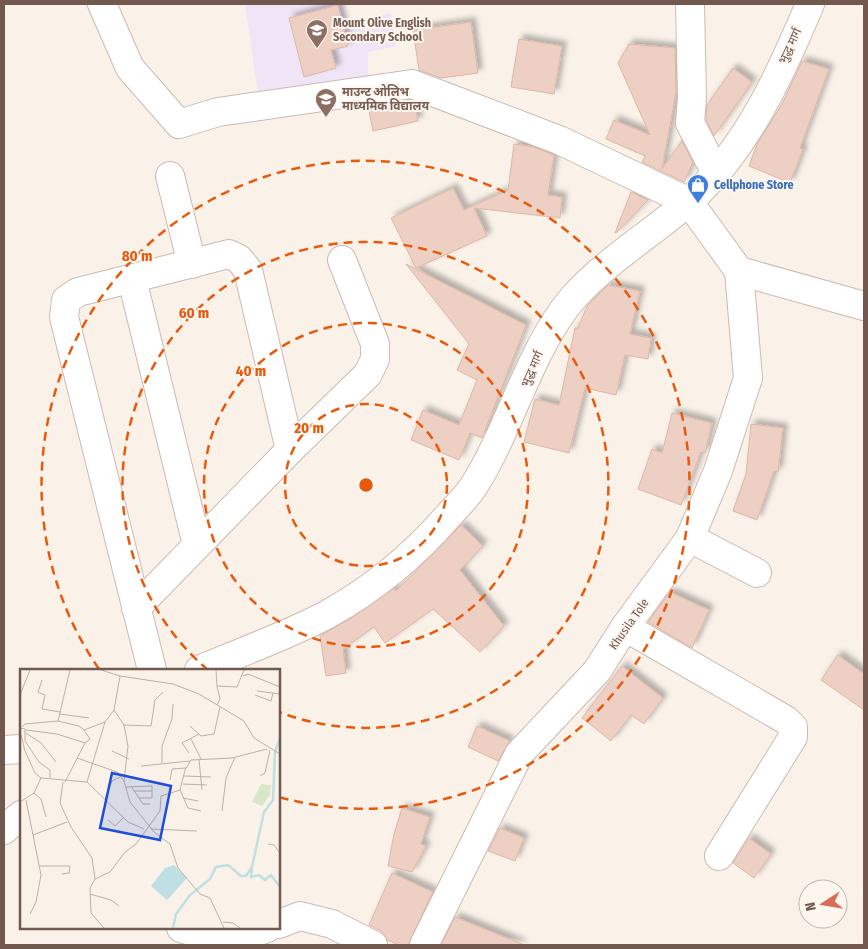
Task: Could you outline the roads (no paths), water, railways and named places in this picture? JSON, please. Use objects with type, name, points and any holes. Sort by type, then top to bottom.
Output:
[{"type":"street","points":[[102,4],[130,68],[179,124],[218,112],[412,84],[559,140],[689,202],[739,271],[864,306]]},
{"type":"street","points":[[690,4],[692,98],[690,123],[716,173]]},
{"type":"street","name":"भुद्ध मार्ग","points":[[201,669],[328,614],[384,576],[426,541],[474,486],[506,427],[546,338],[572,299],[606,265],[689,202],[716,173],[761,110],[810,4]]},
{"type":"street","points":[[170,176],[192,264]]},
{"type":"street","points":[[152,669],[64,317],[66,300],[78,292],[229,254],[239,259],[248,270],[290,450]]},
{"type":"street","points":[[136,608],[290,450],[368,374],[375,359],[374,344],[342,260]]},
{"type":"street","name":"Khusila Tole","points":[[424,945],[519,754],[597,671],[625,628],[690,538],[718,471],[748,378],[739,271]]},
{"type":"street","points":[[132,279],[197,545]]},
{"type":"street","points":[[690,538],[756,572]]},
{"type":"street","points":[[625,628],[786,720],[793,727],[793,737],[719,856]]},
{"type":"street","points":[[4,750],[20,749]]},
{"type":"street","points":[[4,830],[20,816]]},
{"type":"street","points":[[280,924],[300,916],[332,924],[373,945]]},
{"type":"street","points":[[184,929],[229,942],[264,929]]},
{"type":"place","name":"Mount Olive English Secondary School","points":[[317,49]]},
{"type":"place","name":"माउन्ट ओलिभ माध्यमिक विद्यालय","points":[[326,118]]},
{"type":"place","name":"Cellphone Store","points":[[698,204]]}]
